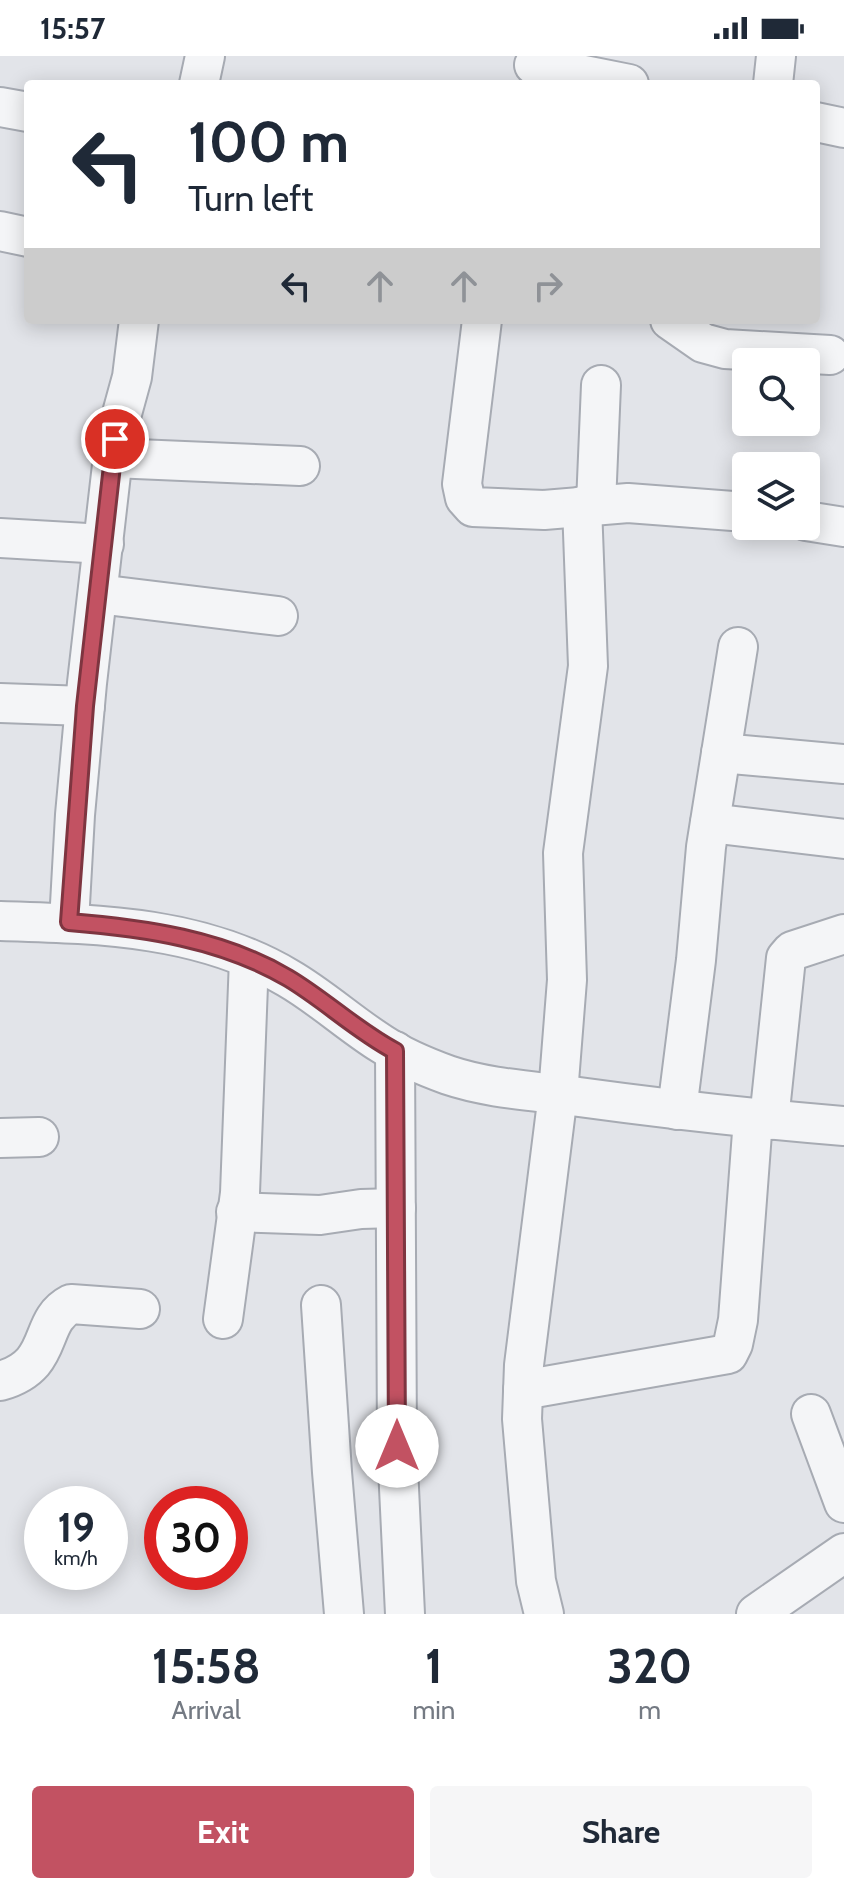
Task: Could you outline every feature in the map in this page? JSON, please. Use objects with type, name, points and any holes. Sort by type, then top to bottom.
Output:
[{"type":"street","points":[[200,80],[205,56]]},
{"type":"street","points":[[773,80],[776,56]]},
{"type":"street","points":[[533,68],[605,80]]},
{"type":"street","points":[[0,107],[24,111]]},
{"type":"street","points":[[820,123],[844,128]]},
{"type":"street","points":[[0,231],[24,236]]},
{"type":"street","points":[[69,922],[85,706],[113,458],[119,420],[132,377],[139,324]]},
{"type":"street","points":[[482,324],[462,484],[465,498],[473,507],[544,510],[628,503],[732,511]]},
{"type":"street","points":[[676,324],[703,343],[725,349],[830,355]]},
{"type":"street","points":[[544,1614],[536,1581],[531,1529],[522,1419],[523,1390],[558,1094],[567,980],[563,853],[588,666],[589,505],[601,385]]},
{"type":"street","points":[[113,458],[300,466]]},
{"type":"street","points":[[820,523],[844,527]]},
{"type":"street","points":[[0,538],[104,544]]},
{"type":"street","points":[[98,594],[278,616]]},
{"type":"street","points":[[677,1110],[710,823],[738,647]]},
{"type":"street","points":[[0,703],[85,706]]},
{"type":"street","points":[[721,753],[844,764]]},
{"type":"street","points":[[710,823],[844,839]]},
{"type":"street","points":[[0,921],[69,922],[173,934],[249,959],[287,977],[395,1051],[472,1082],[677,1110],[844,1126]]},
{"type":"street","points":[[523,1390],[728,1354],[738,1320],[761,1119],[786,958],[792,951],[844,934]]},
{"type":"street","points":[[223,1319],[241,1172],[249,959]]},
{"type":"street","points":[[395,1051],[397,1446],[405,1614]]},
{"type":"street","points":[[0,1138],[39,1137]]},
{"type":"street","points":[[236,1212],[320,1215],[396,1208]]},
{"type":"street","points":[[0,1381],[26,1371],[38,1356],[53,1321],[62,1309],[71,1304],[140,1309]]},
{"type":"street","points":[[321,1305],[344,1614]]},
{"type":"street","points":[[811,1414],[844,1503]]},
{"type":"street","points":[[756,1614],[844,1553]]},
{"type":"route","points":[[115,439],[85,706],[69,922],[173,934],[249,959],[287,977],[395,1051],[397,1446]]}]
